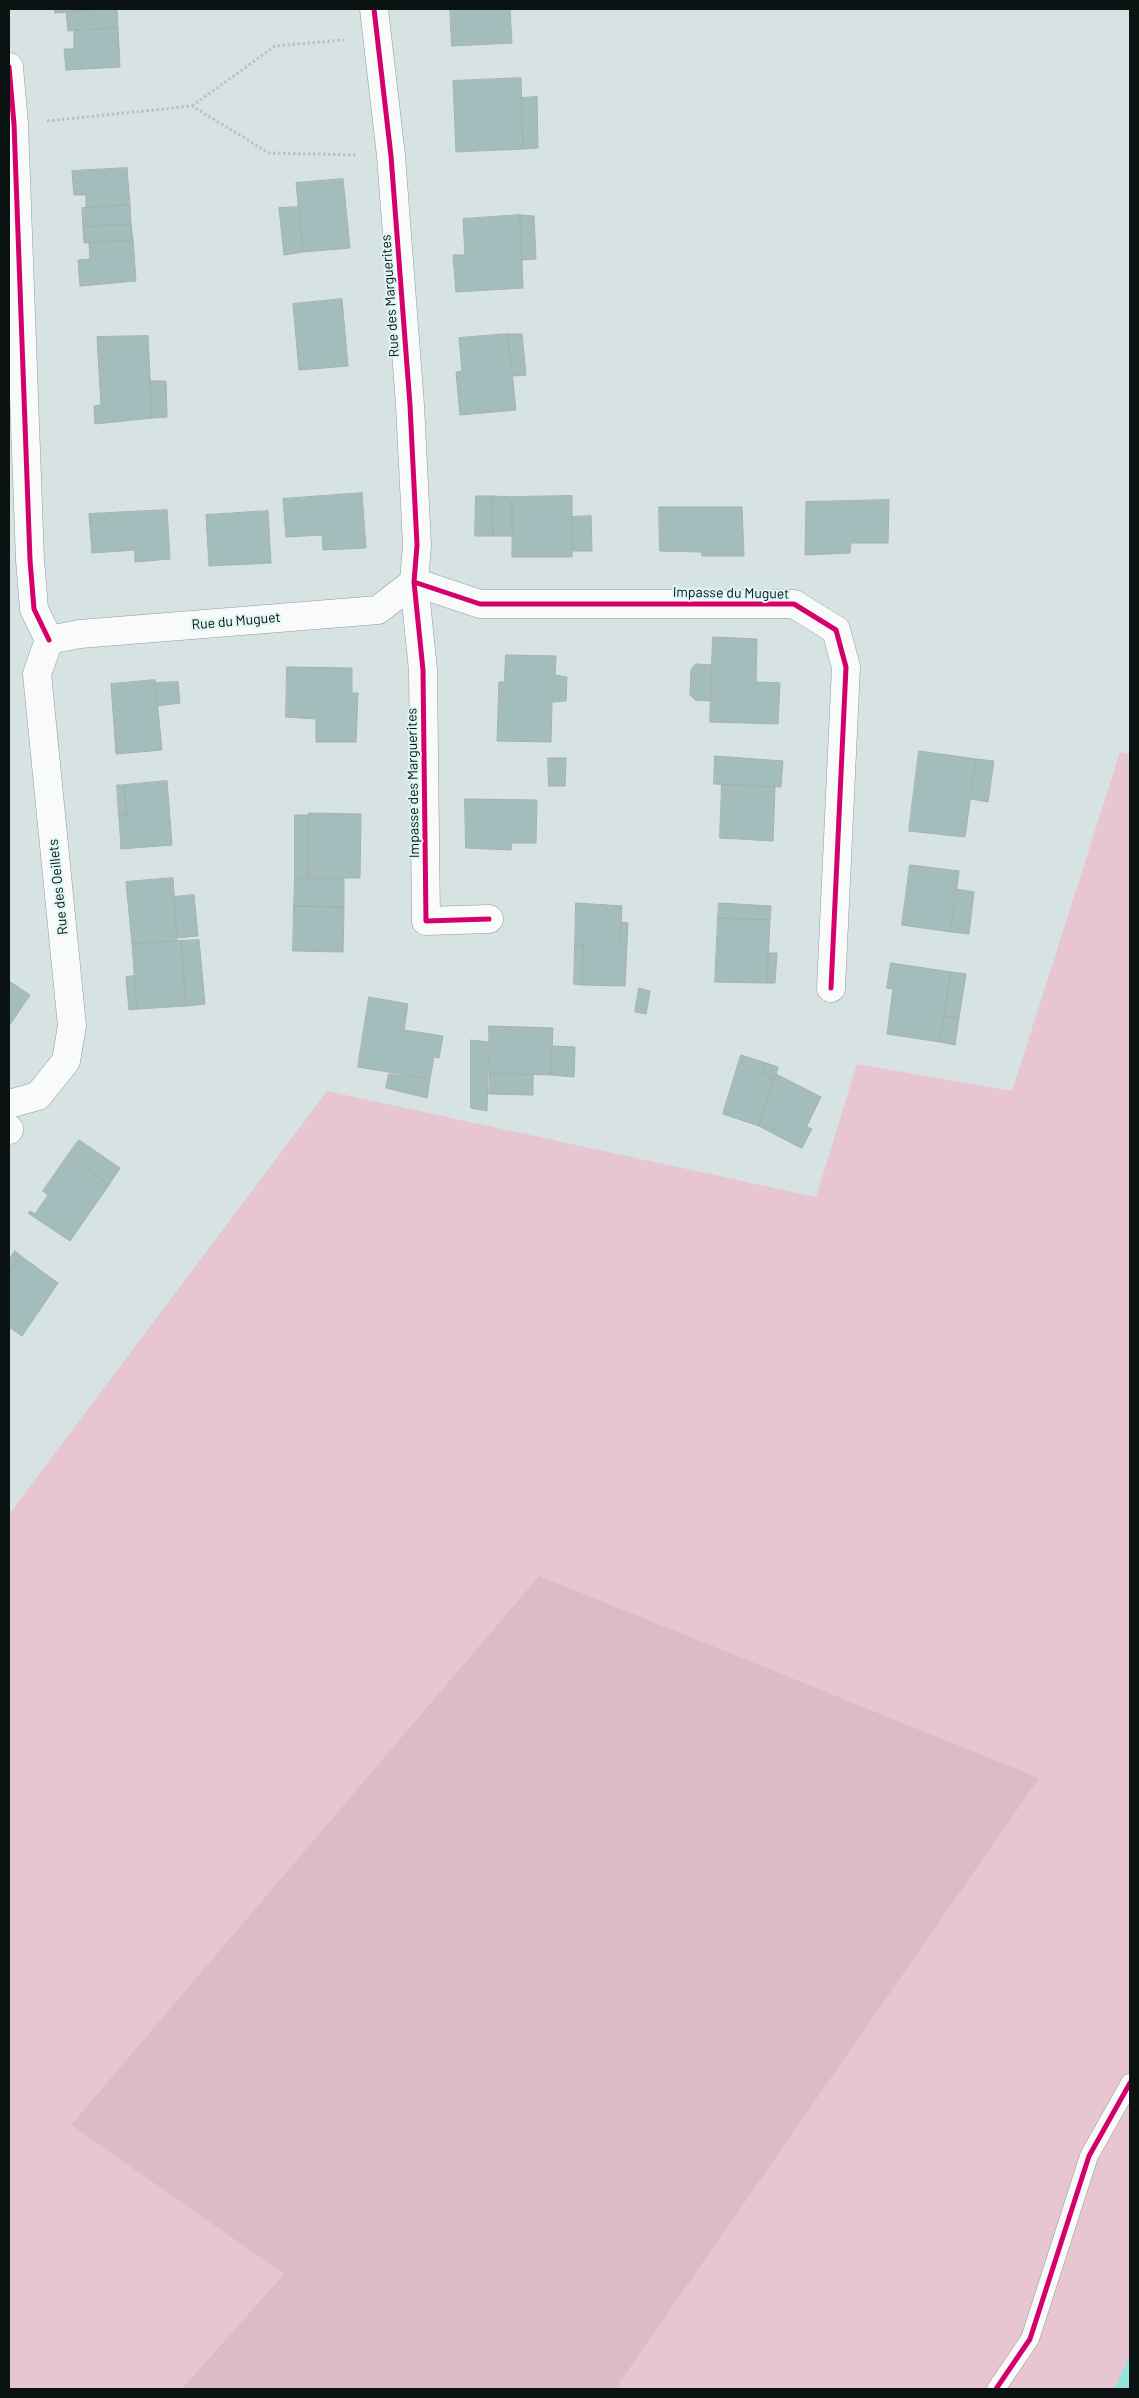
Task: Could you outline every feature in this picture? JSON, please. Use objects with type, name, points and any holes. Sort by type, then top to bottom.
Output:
[{"type":"street","name":"Rue des Marguerites","points":[[374,9],[391,156],[415,507],[417,545],[414,582]]},
{"type":"street","points":[[9,67],[14,124],[19,559],[34,609],[49,640]]},
{"type":"street","name":"Rue du Muguet","points":[[49,640],[80,634],[378,610],[414,582]]},
{"type":"street","name":"Impasse des Marguerites","points":[[414,582],[422,670],[426,921],[489,919]]},
{"type":"street","name":"Impasse du Muguet","points":[[414,582],[480,604],[794,604],[836,630],[846,667],[832,988]]},
{"type":"street","name":"Rue des Oeillets","points":[[9,1104],[38,1096],[66,1061],[72,1026],[37,674],[49,640]]},
{"type":"lane","points":[[996,2389],[1030,2339],[1090,2156],[1130,2082]]},
{"type":"path","points":[[14,124],[192,106],[275,46],[377,37]]},
{"type":"path","points":[[192,106],[269,153],[391,156]]},
{"type":"shaded area","points":[[1120,752],[1130,754],[1130,2355],[1114,2389],[9,2389],[9,1514],[327,1091],[816,1197],[857,1064],[1012,1091]]},
{"type":"shaded area","points":[[539,1576],[1039,1778],[615,2389],[182,2389],[284,2274],[71,2125]]},
{"type":"water","points":[[1130,2355],[1130,2389],[1114,2389]]},
{"type":"building","points":[[55,9],[109,9],[55,13]]},
{"type":"building","points":[[117,9],[118,28],[68,31],[66,12]]},
{"type":"building","points":[[450,9],[510,9],[512,43],[452,46]]},
{"type":"building","points":[[118,28],[120,67],[66,70],[64,49],[74,49],[74,31]]},
{"type":"building","points":[[521,78],[523,149],[456,152],[453,81]]},
{"type":"building","points":[[537,97],[538,148],[523,149],[521,98]]},
{"type":"building","points":[[127,168],[130,205],[86,208],[86,195],[74,195],[72,171]]},
{"type":"building","points":[[343,179],[350,248],[303,252],[296,183]]},
{"type":"building","points":[[130,205],[131,224],[83,227],[82,208]]},
{"type":"building","points":[[299,207],[303,252],[284,255],[279,208]]},
{"type":"building","points":[[520,215],[534,216],[536,259],[522,260]]},
{"type":"building","points":[[520,215],[523,288],[456,292],[453,255],[465,255],[463,219]]},
{"type":"building","points":[[131,224],[133,240],[84,243],[83,227]]},
{"type":"building","points":[[133,240],[136,281],[80,286],[78,260],[90,259],[89,243]]},
{"type":"building","points":[[342,299],[348,366],[299,370],[293,304]]},
{"type":"building","points":[[508,334],[522,334],[526,375],[513,376]]},
{"type":"building","points":[[508,334],[516,410],[460,415],[456,372],[462,371],[459,338]]},
{"type":"building","points":[[148,336],[152,418],[95,424],[94,406],[101,405],[97,337]]},
{"type":"building","points":[[150,381],[166,381],[167,417],[152,418]]},
{"type":"building","points":[[362,493],[366,548],[323,550],[322,535],[286,537],[283,499]]},
{"type":"building","points":[[476,496],[492,496],[493,536],[475,536]]},
{"type":"building","points":[[492,496],[512,497],[512,536],[493,536]]},
{"type":"building","points":[[572,496],[572,557],[512,557],[512,497]]},
{"type":"building","points":[[889,500],[888,543],[851,543],[850,553],[805,555],[806,502]]},
{"type":"building","points":[[659,507],[742,507],[744,556],[702,556],[701,552],[660,551]]},
{"type":"building","points":[[167,510],[170,559],[135,562],[135,550],[92,553],[89,514]]},
{"type":"building","points":[[268,511],[271,563],[209,566],[206,515]]},
{"type":"building","points":[[591,516],[592,551],[572,551],[572,517]]},
{"type":"building","points":[[713,637],[757,639],[756,682],[780,683],[778,724],[710,722]]},
{"type":"building","points":[[506,655],[556,656],[555,675],[567,677],[566,701],[552,702],[551,742],[497,741],[499,682],[504,682]]},
{"type":"building","points":[[696,664],[712,665],[711,701],[695,700],[690,695],[691,670]]},
{"type":"building","points":[[287,667],[352,668],[352,693],[358,693],[356,742],[316,742],[316,719],[286,717]]},
{"type":"building","points":[[155,680],[162,750],[116,754],[111,684]]},
{"type":"building","points":[[178,682],[180,703],[157,706],[155,683]]},
{"type":"building","points":[[919,751],[976,759],[965,837],[909,831]]},
{"type":"building","points":[[715,756],[783,761],[781,787],[714,784]]},
{"type":"building","points":[[548,758],[566,758],[565,786],[549,786]]},
{"type":"building","points":[[976,759],[994,761],[988,802],[971,799]]},
{"type":"building","points":[[167,781],[172,845],[121,849],[119,816],[127,815],[124,785]]},
{"type":"building","points":[[722,784],[775,787],[773,841],[720,838]]},
{"type":"building","points":[[117,785],[124,785],[127,815],[119,816]]},
{"type":"building","points":[[465,799],[537,800],[536,843],[512,843],[511,850],[466,848]]},
{"type":"building","points":[[309,813],[361,814],[360,878],[308,878]]},
{"type":"building","points":[[295,815],[308,815],[308,878],[295,878]]},
{"type":"building","points":[[910,865],[959,871],[951,932],[902,925]]},
{"type":"building","points":[[173,878],[177,941],[132,944],[126,882]]},
{"type":"building","points":[[295,878],[344,878],[344,907],[294,906]]},
{"type":"building","points":[[956,889],[974,892],[969,934],[951,932]]},
{"type":"building","points":[[194,895],[198,936],[177,938],[174,897]]},
{"type":"building","points":[[576,903],[622,906],[620,944],[627,944],[625,986],[582,985],[583,945],[575,945]]},
{"type":"building","points":[[719,903],[771,906],[770,920],[718,918]]},
{"type":"building","points":[[294,906],[344,907],[343,952],[293,951]]},
{"type":"building","points":[[718,918],[770,920],[767,983],[715,982]]},
{"type":"building","points":[[621,922],[628,923],[627,944],[620,944]]},
{"type":"building","points":[[199,940],[205,1004],[186,1006],[181,941]]},
{"type":"building","points":[[181,941],[186,1006],[137,1009],[132,944]]},
{"type":"building","points":[[575,945],[583,945],[582,985],[574,984]]},
{"type":"building","points":[[768,953],[777,953],[775,983],[767,983]]},
{"type":"building","points":[[891,963],[951,972],[940,1042],[887,1034],[893,989],[887,988]]},
{"type":"building","points":[[951,972],[966,974],[959,1018],[944,1016]]},
{"type":"building","points":[[134,976],[137,1009],[129,1010],[126,977]]},
{"type":"building","points":[[9,981],[30,995],[9,1026]]},
{"type":"building","points":[[639,988],[650,991],[646,1014],[635,1012]]},
{"type":"building","points":[[369,997],[408,1004],[404,1030],[443,1036],[439,1058],[434,1057],[430,1079],[358,1067]]},
{"type":"building","points":[[944,1016],[959,1018],[955,1045],[940,1042]]},
{"type":"building","points":[[489,1026],[553,1028],[551,1075],[490,1073]]},
{"type":"building","points":[[471,1040],[489,1042],[487,1111],[471,1108]]},
{"type":"building","points":[[552,1046],[575,1047],[574,1077],[551,1075]]},
{"type":"building","points":[[741,1055],[766,1063],[763,1074],[775,1079],[759,1126],[723,1114]]},
{"type":"building","points":[[766,1063],[778,1067],[775,1079],[763,1074]]},
{"type":"building","points":[[490,1073],[533,1075],[533,1095],[489,1094]]},
{"type":"building","points":[[389,1074],[430,1079],[427,1098],[386,1088]]},
{"type":"building","points":[[776,1074],[821,1097],[797,1146],[759,1126]]},
{"type":"building","points":[[807,1127],[812,1129],[802,1148],[797,1146]]},
{"type":"building","points":[[79,1140],[120,1168],[109,1185],[68,1155]]},
{"type":"building","points":[[68,1155],[109,1185],[70,1241],[28,1213],[30,1211],[35,1214],[48,1195],[43,1191]]},
{"type":"building","points":[[15,1251],[21,1256],[9,1273],[9,1260]]},
{"type":"building","points":[[21,1256],[58,1283],[22,1336],[9,1327],[9,1273]]},
{"type":"cycle path","points":[[374,9],[391,156],[410,405],[417,545],[414,582],[423,670],[426,921],[489,919]]},
{"type":"cycle path","points":[[9,67],[14,124],[30,560],[34,609],[49,640]]},
{"type":"cycle path","points":[[414,582],[480,604],[794,604],[836,630],[846,667],[831,988]]},
{"type":"cycle path","points":[[996,2389],[1030,2339],[1089,2156],[1130,2083]]}]
